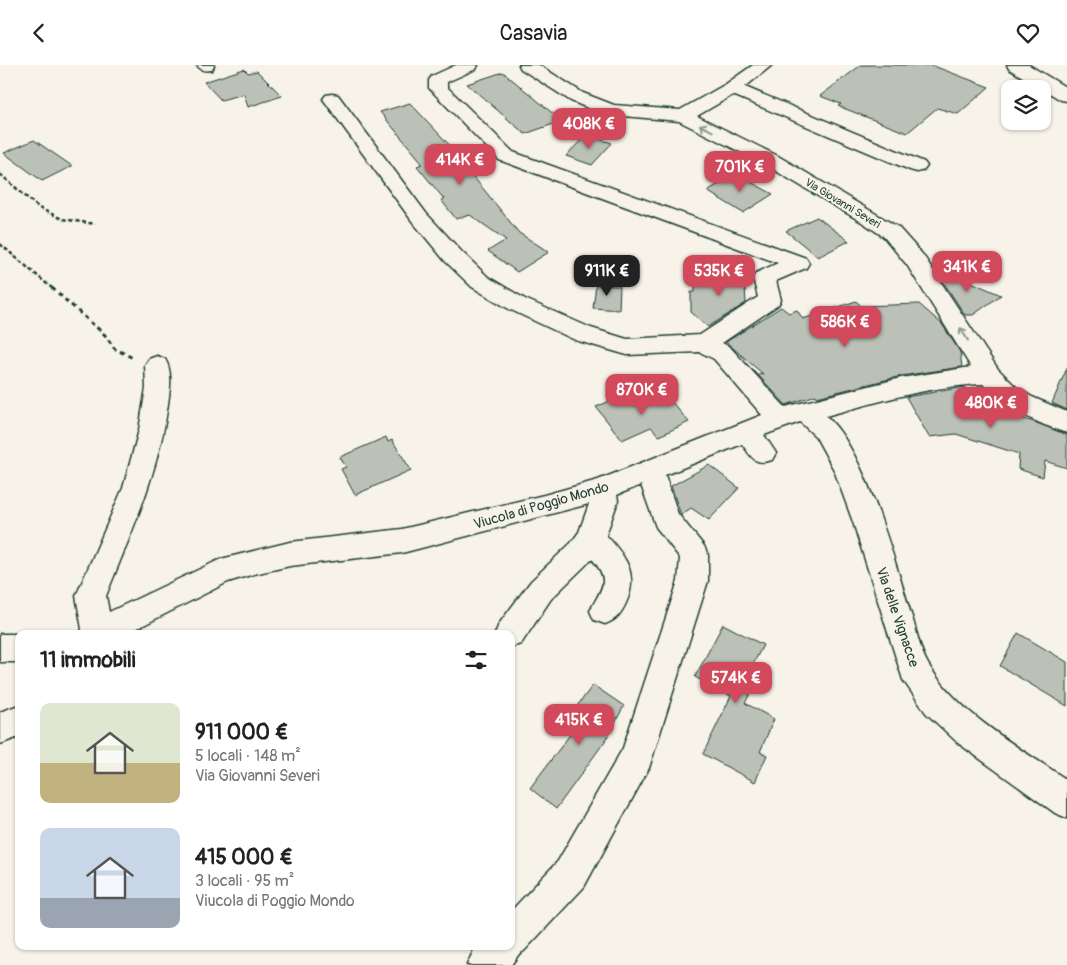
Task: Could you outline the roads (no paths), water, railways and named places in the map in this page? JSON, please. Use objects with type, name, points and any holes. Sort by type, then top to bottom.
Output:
[{"type":"street","points":[[332,99],[419,217],[453,256],[480,282],[517,304],[583,334],[627,347],[688,343],[704,344],[770,300],[764,278],[798,263],[506,156],[438,88],[438,80],[470,65]]},
{"type":"street","name":"Via Giovanni Severi","points":[[527,65],[576,97],[596,105],[612,110],[683,116],[772,161],[891,232],[915,260],[937,291],[989,375],[1008,394],[1023,404],[1067,423]]},
{"type":"street","points":[[683,116],[732,88],[764,65]]},
{"type":"street","points":[[1015,65],[1067,96]]},
{"type":"street","points":[[732,88],[918,166]]},
{"type":"street","name":"Via delle Vignacce","points":[[704,344],[722,353],[792,415],[825,430],[846,468],[867,522],[914,669],[936,702],[970,732],[1067,801]]},
{"type":"street","points":[[96,630],[91,596],[136,488],[152,430],[158,387],[157,365]]},
{"type":"street","name":"Viucola di Poggio Mondo","points":[[108,630],[137,623],[221,572],[254,562],[290,554],[402,541],[544,506],[603,489],[747,431],[792,415],[900,387],[962,377],[989,375]]},
{"type":"street","points":[[747,431],[763,453]]},
{"type":"street","points":[[515,934],[571,874],[637,756],[693,581],[694,555],[666,519],[650,470]]},
{"type":"street","points":[[513,630],[541,590],[581,552],[591,538],[604,501],[603,489]]},
{"type":"street","points":[[591,538],[614,562],[618,575],[618,587],[614,600],[605,611]]},
{"type":"street","points":[[0,648],[15,648]]},
{"type":"street","points":[[0,728],[15,722]]},
{"type":"street","points":[[486,965],[499,950]]}]
